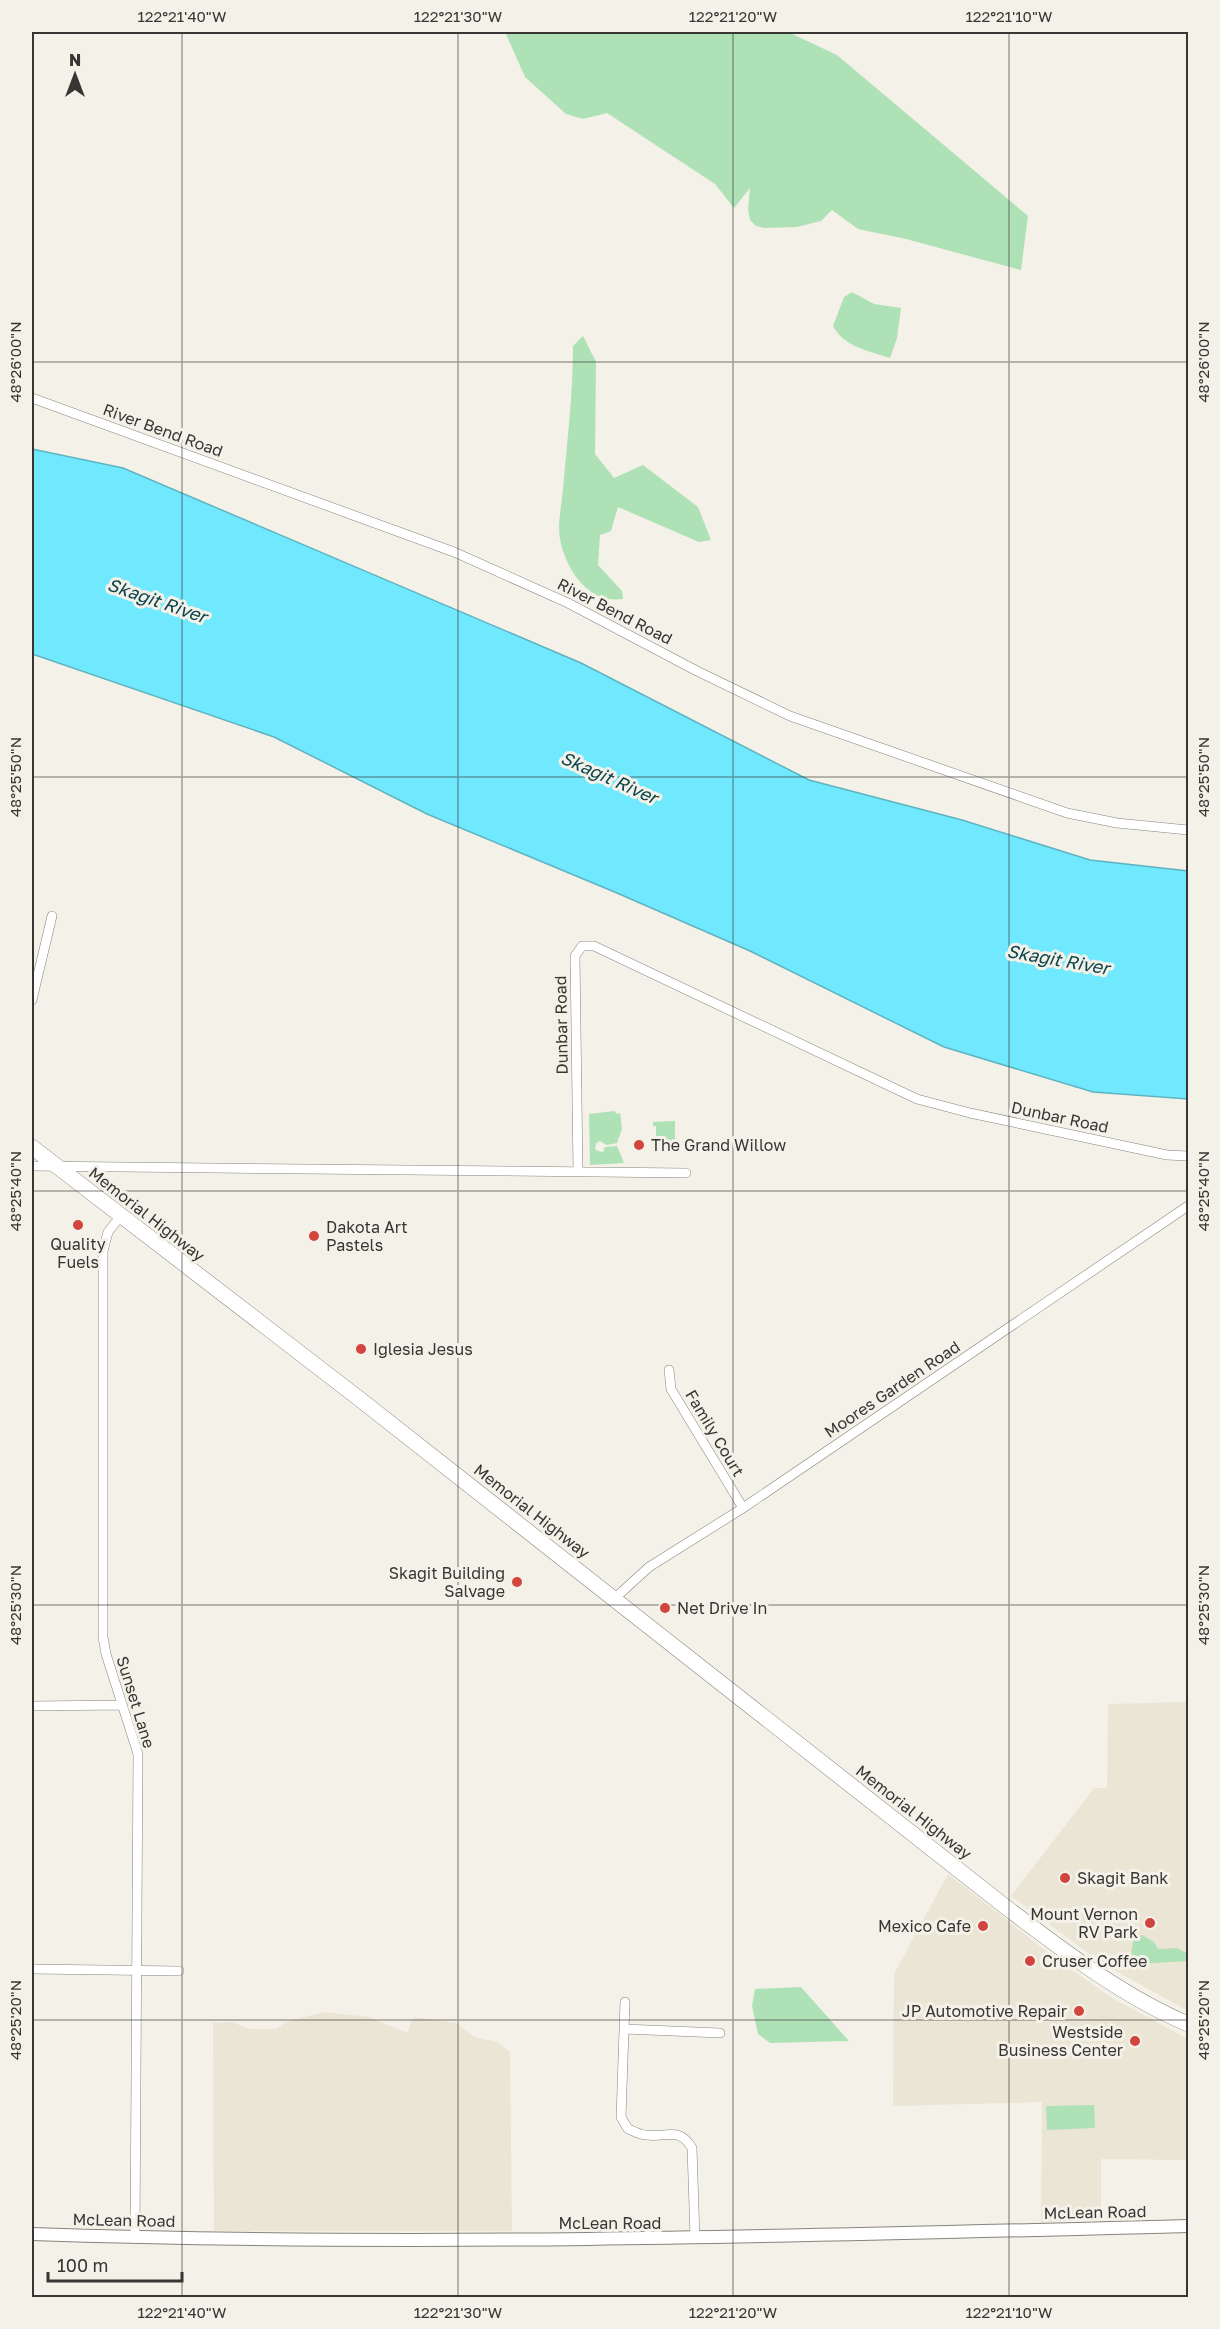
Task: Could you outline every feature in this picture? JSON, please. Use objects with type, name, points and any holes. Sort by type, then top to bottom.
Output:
[{"type":"main road","name":"Memorial Highway","points":[[32,1147],[120,1217],[357,1397],[1070,1956],[1116,1986],[1188,2024]]},
{"type":"street","name":"River Bend Road","points":[[32,398],[454,552],[568,603],[790,716],[1067,813],[1117,823],[1188,830]]},
{"type":"street","points":[[32,1000],[52,916]]},
{"type":"street","name":"Dunbar Road","points":[[578,1171],[575,957],[582,946],[594,946],[917,1099],[970,1113],[1167,1155],[1188,1156]]},
{"type":"street","points":[[32,1166],[686,1173]]},
{"type":"street","name":"Moores Garden Road","points":[[614,1599],[650,1567],[743,1508],[1188,1206]]},
{"type":"street","name":"Sunset Lane","points":[[120,1217],[108,1232],[103,1251],[103,1625],[106,1654],[138,1754],[135,2238]]},
{"type":"street","name":"Family Court","points":[[669,1370],[671,1389],[743,1508]]},
{"type":"street","points":[[32,1706],[121,1705]]},
{"type":"street","points":[[32,1969],[179,1971]]},
{"type":"street","points":[[625,2002],[621,2117],[628,2129],[645,2136],[680,2134],[692,2148],[696,2238]]},
{"type":"street","points":[[624,2029],[720,2033]]},
{"type":"street","name":"McLean Road","points":[[32,2234],[135,2238],[397,2241],[696,2238],[1188,2226]]},
{"type":"shaded area","points":[[1188,1702],[1188,2011],[1103,1964],[1011,1896],[1094,1788],[1107,1788],[1108,1704]]},
{"type":"shaded area","points":[[948,1874],[1056,1959],[1114,1999],[1188,2039],[1188,2160],[1101,2159],[1101,2218],[1041,2223],[1042,2102],[893,2106],[894,1974]]},
{"type":"shaded area","points":[[324,2012],[369,2017],[407,2033],[414,2017],[456,2023],[474,2037],[497,2042],[510,2052],[512,2231],[214,2231],[213,2023],[231,2022],[250,2029],[276,2029],[286,2022]]},
{"type":"green space","points":[[505,32],[788,32],[837,55],[1028,216],[1021,270],[906,239],[858,229],[832,210],[821,221],[797,227],[756,226],[750,220],[748,209],[750,188],[734,208],[715,184],[607,113],[583,119],[566,114],[525,77]]},
{"type":"green space","points":[[852,292],[874,304],[901,308],[897,338],[890,358],[850,344],[833,326],[844,297]]},
{"type":"green space","points":[[583,336],[596,362],[595,454],[614,478],[643,465],[698,507],[711,540],[699,542],[618,507],[611,531],[600,535],[598,565],[622,591],[623,599],[599,596],[581,582],[567,562],[559,533],[570,418],[573,346]]},
{"type":"green space","points":[[615,1111],[616,1114],[620,1113],[622,1129],[617,1143],[607,1145],[600,1141],[596,1143],[595,1149],[603,1152],[605,1147],[617,1146],[624,1163],[590,1165],[589,1114]]},
{"type":"green space","points":[[675,1121],[675,1141],[656,1141],[656,1126],[653,1126],[653,1122]]},
{"type":"green space","points":[[1142,1935],[1154,1942],[1158,1949],[1177,1948],[1188,1954],[1188,1961],[1137,1964],[1131,1953],[1134,1938]]},
{"type":"green space","points":[[801,1987],[849,2041],[770,2043],[758,2034],[752,2006],[755,1989]]},
{"type":"green space","points":[[1094,2105],[1095,2128],[1047,2130],[1046,2106]]},
{"type":"water","name":"Skagit River","points":[[32,449],[123,468],[581,663],[809,780],[962,820],[1090,860],[1188,871],[1188,1099],[1093,1092],[944,1047],[750,951],[427,814],[274,737],[32,654]]},
{"type":"place","name":"The Grand Willow","points":[[639,1145]]},
{"type":"place","name":"Quality Fuels","points":[[78,1225]]},
{"type":"place","name":"Dakota Art Pastels","points":[[314,1236]]},
{"type":"place","name":"Iglesia Jesus","points":[[361,1349]]},
{"type":"place","name":"Skagit Building Salvage","points":[[517,1582]]},
{"type":"place","name":"Net Drive In","points":[[665,1608]]},
{"type":"place","name":"Skagit Bank","points":[[1065,1878]]},
{"type":"place","name":"Mount Vernon RV Park","points":[[1150,1923]]},
{"type":"place","name":"Mexico Cafe","points":[[983,1926]]},
{"type":"place","name":"Cruser Coffee","points":[[1030,1961]]},
{"type":"place","name":"JP Automotive Repair","points":[[1079,2011]]},
{"type":"place","name":"Westside Business Center","points":[[1135,2041]]}]
